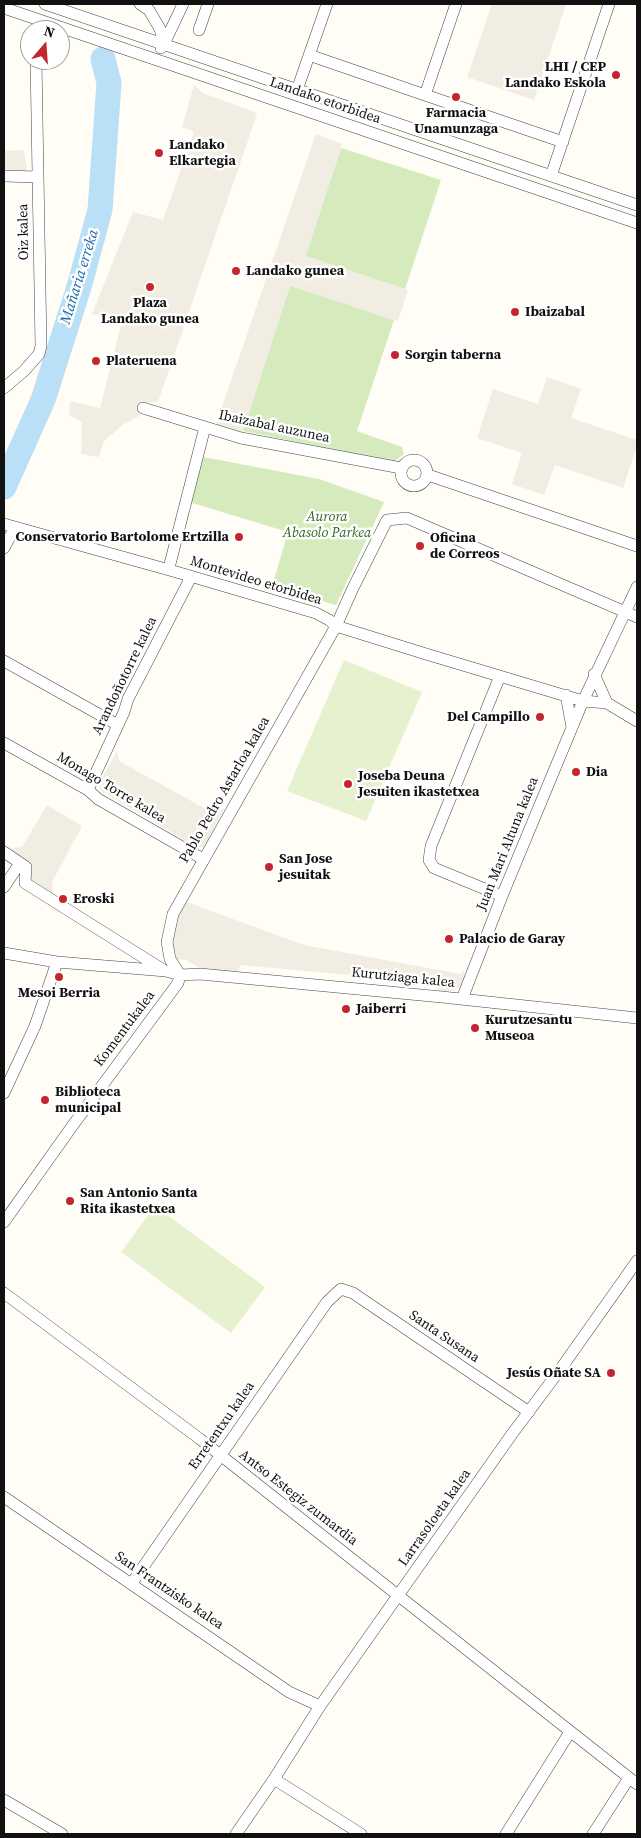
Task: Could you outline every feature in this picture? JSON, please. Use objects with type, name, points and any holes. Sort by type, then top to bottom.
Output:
[{"type":"street","name":"Landako etorbidea","points":[[45,4],[637,205]]},
{"type":"street","points":[[140,4],[149,10],[160,29],[164,44]]},
{"type":"street","points":[[123,48],[137,46],[155,51],[159,49],[164,44],[183,4]]},
{"type":"street","points":[[199,30],[208,4]]},
{"type":"street","points":[[298,90],[327,4]]},
{"type":"street","points":[[425,95],[456,4]]},
{"type":"street","points":[[552,176],[609,4]]},
{"type":"street","name":"Landako etorbidea","points":[[4,8],[29,20]]},
{"type":"street","points":[[47,20],[56,14],[84,22],[91,19]]},
{"type":"street","name":"Landako etorbidea","points":[[70,33],[123,48],[637,222]]},
{"type":"street","points":[[309,56],[563,142]]},
{"type":"street","name":"Oiz kalea","points":[[4,388],[24,371],[38,354],[41,346],[36,70]]},
{"type":"street","points":[[4,176],[38,177]]},
{"type":"street","name":"Ibaizabal auzunea","points":[[142,408],[241,438],[401,468]]},
{"type":"street","points":[[170,564],[205,427]]},
{"type":"street","points":[[418,460],[425,464],[428,475],[422,485],[416,487],[409,486],[402,480],[401,468],[405,462],[418,460]]},
{"type":"street","points":[[428,475],[637,546]]},
{"type":"street","name":"Pablo Pedro Astarloa kalea","points":[[180,975],[170,959],[167,942],[173,914],[336,626],[387,520],[407,518],[625,612]]},
{"type":"street","name":"Montevideo etorbidea","points":[[4,524],[316,613],[336,626],[372,638],[566,696],[583,701],[607,703]]},
{"type":"street","points":[[4,548],[16,527]]},
{"type":"street","name":"Arandoñotorre kalea","points":[[88,790],[124,712],[128,699],[191,576]]},
{"type":"street","name":"Juan Mari Altuna kalea","points":[[462,999],[502,896],[594,674],[637,586]]},
{"type":"street","points":[[625,612],[637,618]]},
{"type":"street","points":[[4,661],[118,724]]},
{"type":"street","points":[[594,674],[607,703],[637,721]]},
{"type":"street","points":[[500,676],[431,846],[429,860],[434,868],[502,896]]},
{"type":"street","points":[[566,696],[572,727]]},
{"type":"street","name":"Monago Torre kalea","points":[[4,743],[88,790],[98,799],[203,859]]},
{"type":"street","points":[[4,852],[26,867],[25,884],[166,972]]},
{"type":"street","points":[[4,887],[20,863]]},
{"type":"street","points":[[4,953],[57,962],[166,972]]},
{"type":"street","points":[[4,1093],[35,1026],[57,962]]},
{"type":"street","name":"Kurutziaga kalea","points":[[166,972],[180,975],[200,974],[462,999],[637,1018]]},
{"type":"street","name":"Komentukalea","points":[[4,1222],[178,983],[180,975]]},
{"type":"street","name":"Larrasoloeta kalea","points":[[262,1797],[320,1706],[637,1261]]},
{"type":"street","name":"Santa Susana","points":[[341,1289],[353,1293],[529,1412]]},
{"type":"street","name":"Erretentxu kalea","points":[[132,1583],[327,1302],[341,1289]]},
{"type":"street","name":"Antso Estegiz zumardia","points":[[4,1293],[220,1455],[633,1781],[593,1834]]},
{"type":"street","name":"San Frantzisko kalea","points":[[4,1496],[289,1692],[320,1706]]},
{"type":"street","points":[[506,1834],[570,1732]]},
{"type":"street","points":[[274,1779],[361,1834]]},
{"type":"street","points":[[236,1834],[262,1797]]},
{"type":"street","points":[[246,1834],[262,1797]]},
{"type":"street","points":[[4,1800],[62,1834]]},
{"type":"green space","points":[[341,148],[441,180],[405,289],[305,256]]},
{"type":"green space","points":[[290,285],[394,320],[357,431],[402,447],[404,454],[394,462],[243,431]]},
{"type":"green space","name":"Aurora Abasolo Parkea","points":[[198,456],[319,479],[384,502],[336,605],[272,587],[288,532],[186,501]]},
{"type":"green space","points":[[344,660],[422,692],[366,821],[287,791]]},
{"type":"green space","points":[[155,1206],[265,1287],[231,1333],[121,1252]]},
{"type":"shaded area","points":[[492,4],[566,4],[534,100],[467,77]]},
{"type":"shaded area","name":"Plaza Landako gunea","points":[[194,85],[203,93],[257,113],[255,120],[158,402],[145,402],[139,416],[124,424],[104,441],[99,457],[81,454],[82,422],[69,415],[70,401],[100,408],[122,321],[92,314],[133,212],[163,220],[194,132],[182,127]]},
{"type":"shaded area","points":[[316,134],[342,144],[306,256],[408,290],[398,321],[290,286],[241,438],[214,430]]},
{"type":"shaded area","points":[[24,150],[27,172],[4,169],[4,151]]},
{"type":"shaded area","points":[[547,377],[581,389],[571,418],[637,440],[637,446],[623,488],[555,465],[544,495],[512,484],[522,453],[477,438],[493,389],[538,404]]},
{"type":"shaded area","points":[[117,751],[119,761],[213,813],[224,809],[204,847],[196,847],[100,790],[99,783]]},
{"type":"shaded area","points":[[47,805],[82,826],[52,882],[53,892],[49,898],[25,883],[26,867],[9,855],[12,848],[22,847]]},
{"type":"shaded area","points":[[181,900],[304,945],[460,974],[464,971],[465,980],[461,987],[452,991],[438,991],[436,983],[241,965],[237,972],[201,969],[186,960],[170,959],[173,914]]},
{"type":"waterway","name":"Mañaria erreka","points":[[4,487],[43,400],[79,287],[100,210],[109,83],[103,59]]},
{"type":"place","name":"LHI / CEP Landako Eskola","points":[[616,75]]},
{"type":"place","name":"Farmacia Unamunzaga","points":[[456,97]]},
{"type":"place","name":"Landako Elkartegia","points":[[159,153]]},
{"type":"place","name":"Landako gunea","points":[[236,271]]},
{"type":"place","name":"Plaza Landako gunea","points":[[150,287]]},
{"type":"place","name":"Ibaizabal","points":[[515,312]]},
{"type":"place","name":"Sorgin taberna","points":[[395,355]]},
{"type":"place","name":"Plateruena","points":[[96,361]]},
{"type":"place","name":"Conservatorio Bartolome Ertzilla","points":[[239,537]]},
{"type":"place","name":"Oficina de Correos","points":[[420,546]]},
{"type":"place","name":"Del Campillo","points":[[540,717]]},
{"type":"place","name":"Dia","points":[[576,772]]},
{"type":"place","name":"Joseba Deuna Jesuiten ikastetxea","points":[[348,784]]},
{"type":"place","name":"San Jose jesuitak","points":[[269,867]]},
{"type":"place","name":"Eroski","points":[[63,899]]},
{"type":"place","name":"Palacio de Garay","points":[[449,939]]},
{"type":"place","name":"Mesoi Berria","points":[[59,977]]},
{"type":"place","name":"Jaiberri","points":[[346,1009]]},
{"type":"place","name":"Kurutzesantu Museoa","points":[[475,1028]]},
{"type":"place","name":"Biblioteca municipal","points":[[45,1100]]},
{"type":"place","name":"San Antonio Santa Rita ikastetxea","points":[[70,1201]]},
{"type":"place","name":"Jesús Oñate SA","points":[[611,1373]]}]
